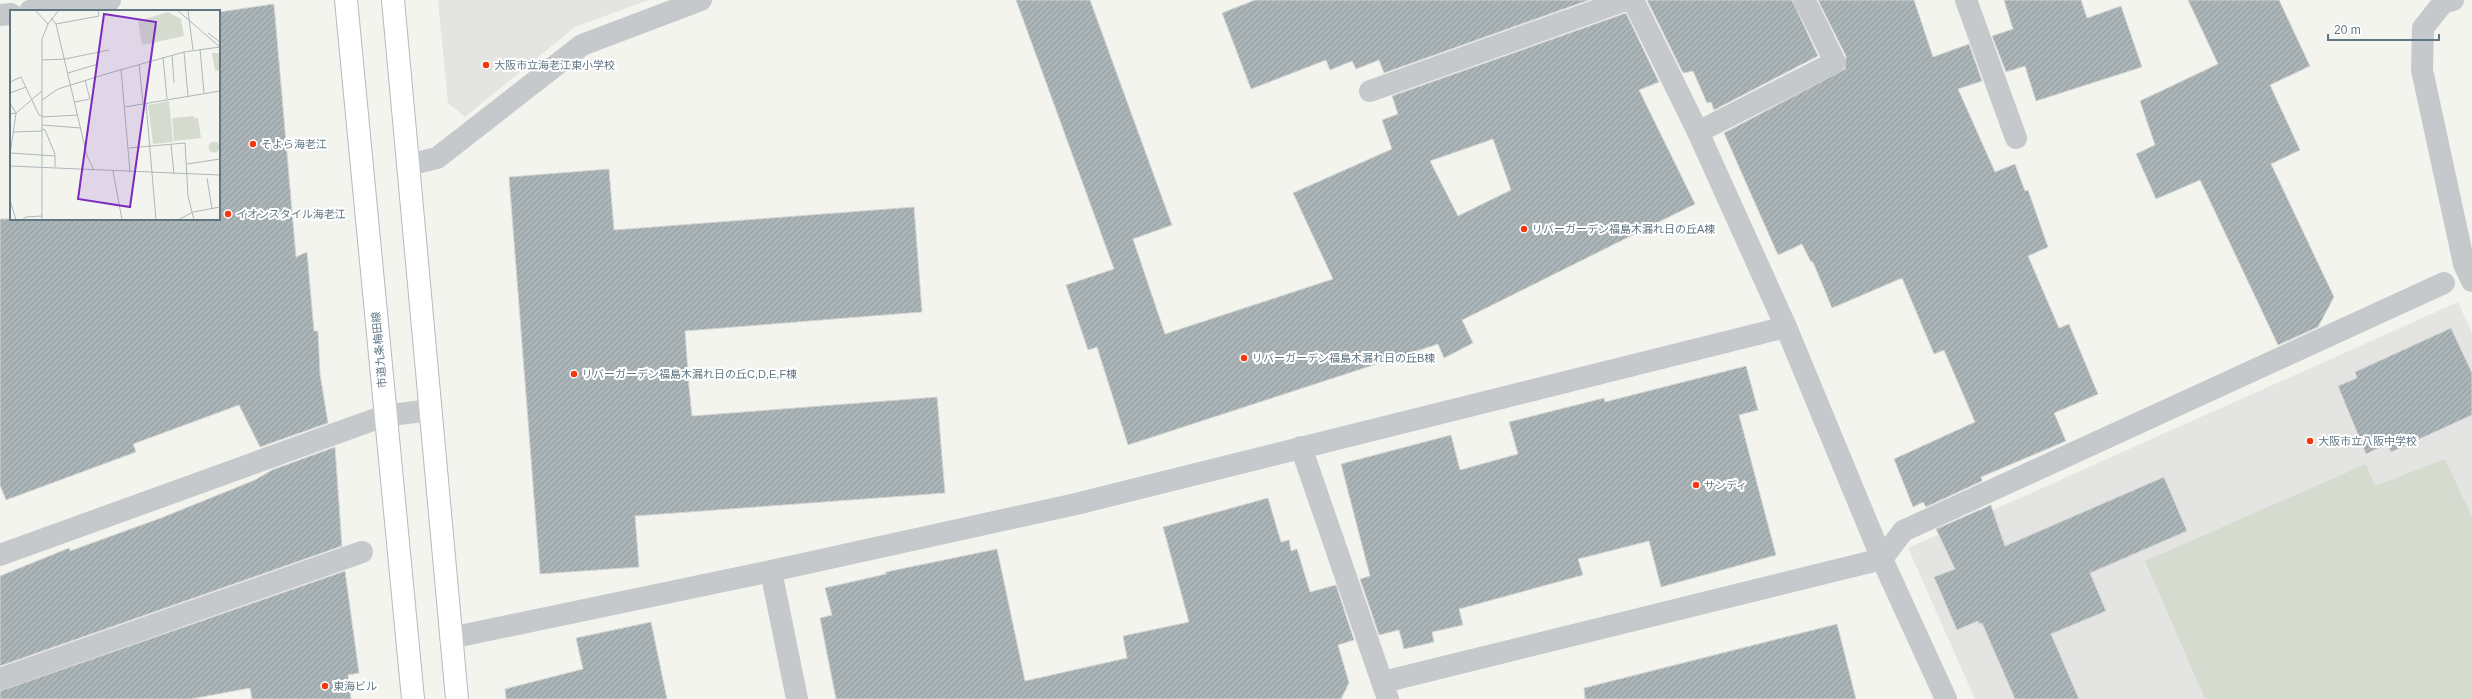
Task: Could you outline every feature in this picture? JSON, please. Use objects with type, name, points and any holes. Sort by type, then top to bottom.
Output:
[{"type":"main road","name":"市道九条梅田線","points":[[346,0],[384,416],[413,699]]},
{"type":"main road","points":[[393,0],[450,638],[457,699]]},
{"type":"street","points":[[37,10],[110,0]]},
{"type":"street","points":[[408,165],[437,158],[582,45],[701,0]]},
{"type":"street","points":[[1370,91],[1626,0]]},
{"type":"street","points":[[1633,0],[1698,132],[1786,327],[1882,559],[1946,699]]},
{"type":"street","points":[[1966,0],[2016,138]]},
{"type":"street","points":[[2453,0],[2442,3],[2423,28],[2422,70],[2464,264],[2472,281]]},
{"type":"street","points":[[1698,132],[1836,62],[1807,6]]},
{"type":"street","points":[[0,15],[10,14]]},
{"type":"street","points":[[1301,447],[1385,691],[1882,559],[1903,532],[2444,283]]},
{"type":"street","points":[[450,638],[771,571],[1076,504],[1786,327]]},
{"type":"street","points":[[0,555],[384,416],[430,410]]},
{"type":"street","points":[[0,679],[362,552]]},
{"type":"street","points":[[771,571],[797,699]]},
{"type":"shaded area","name":"大阪市立海老江東小学校","points":[[438,0],[649,0],[575,27],[465,117],[448,103]]},
{"type":"shaded area","name":"大阪市立八阪中学校","points":[[2458,302],[2472,333],[2472,699],[1975,699],[1908,548]]},
{"type":"shaded area","points":[[2445,459],[2472,517],[2472,699],[2205,699],[2145,561],[2366,464],[2375,486]]},
{"type":"building","points":[[1016,0],[1090,0],[1172,225],[1133,239],[1165,334],[1333,279],[1293,193],[1392,149],[1382,120],[1398,114],[1392,96],[1626,13],[1659,82],[1639,90],[1695,204],[1462,320],[1473,343],[1444,358],[1438,344],[1128,445],[1097,347],[1088,350],[1066,285],[1114,269]],"holes":[[[1493,139],[1511,190],[1458,216],[1430,161]]]},
{"type":"building","points":[[1255,0],[1589,0],[1384,73],[1379,60],[1356,69],[1352,61],[1330,70],[1326,60],[1251,89],[1222,13]]},
{"type":"building","points":[[1647,0],[1792,0],[1818,56],[1714,110],[1711,102],[1707,103],[1693,71],[1683,73]]},
{"type":"building","points":[[1818,0],[1914,0],[1933,57],[1969,44],[1982,81],[1958,89],[1995,172],[2015,164],[2025,191],[2028,190],[2048,247],[2028,256],[2059,328],[2069,324],[2098,394],[2054,413],[2066,441],[1981,477],[1982,481],[1926,507],[1923,502],[1913,507],[1894,459],[1975,422],[1944,350],[1934,354],[1902,278],[1832,308],[1813,262],[1811,262],[1802,244],[1778,255],[1724,133],[1845,69],[1846,56]]},
{"type":"building","points":[[2004,0],[2081,0],[2087,18],[2121,6],[2142,67],[2036,101],[2025,66],[2006,72],[1992,36],[2013,29]]},
{"type":"building","points":[[2188,0],[2279,0],[2310,66],[2270,85],[2300,150],[2271,164],[2334,297],[2318,327],[2278,345],[2200,180],[2156,199],[2136,154],[2155,145],[2140,101],[2218,64]]},
{"type":"building","points":[[274,4],[296,257],[307,252],[314,331],[318,331],[320,374],[328,423],[260,447],[239,405],[133,444],[136,452],[6,500],[0,485],[0,219],[220,220],[220,12]]},
{"type":"building","name":"リバーガーデン福島木漏れ日の丘C,D,E,F棟","points":[[609,169],[614,230],[914,207],[922,312],[685,331],[692,416],[937,397],[945,493],[635,516],[639,567],[540,574],[509,177]]},
{"type":"building","points":[[2451,328],[2472,373],[2472,415],[2391,452],[2387,444],[2366,454],[2338,386],[2357,378],[2355,372]]},
{"type":"building","points":[[1746,366],[1758,410],[1739,415],[1776,555],[1661,587],[1649,541],[1578,559],[1583,575],[1459,609],[1463,625],[1432,632],[1434,642],[1404,649],[1399,630],[1379,635],[1360,579],[1370,576],[1341,464],[1451,435],[1460,470],[1518,454],[1509,422],[1604,398],[1605,402]]},
{"type":"building","points":[[335,447],[342,546],[0,666],[0,576],[69,548],[70,551],[161,518],[255,480],[272,470]]},
{"type":"building","points":[[2164,477],[2187,531],[2090,573],[2106,611],[2051,634],[2079,699],[2015,699],[1982,623],[1979,624],[1978,621],[1957,630],[1934,577],[1955,569],[1936,529],[1991,505],[2005,546]]},
{"type":"building","points":[[1268,498],[1281,542],[1289,540],[1291,551],[1297,549],[1310,592],[1336,585],[1354,640],[1338,645],[1349,683],[1341,699],[836,699],[820,618],[832,615],[825,588],[886,574],[886,572],[997,549],[1025,681],[1127,658],[1123,636],[1189,622],[1163,527]]},
{"type":"building","points":[[345,571],[359,673],[348,675],[351,699],[252,699],[250,688],[191,699],[0,699],[0,691]]},
{"type":"building","points":[[651,622],[667,699],[506,699],[505,689],[583,669],[576,638]]},
{"type":"building","points":[[1837,624],[1856,699],[1585,699],[1584,688]]},
{"type":"place","name":"大阪市立海老江東小学校","points":[[486,65]]},
{"type":"place","name":"そよら海老江","points":[[253,144]]},
{"type":"place","name":"イオンスタイル海老江","points":[[228,214]]},
{"type":"place","name":"リバーガーデン福島木漏れ日の丘A棟","points":[[1524,229]]},
{"type":"place","name":"リバーガーデン福島木漏れ日の丘B棟","points":[[1244,358]]},
{"type":"place","name":"リバーガーデン福島木漏れ日の丘C,D,E,F棟","points":[[574,374]]},
{"type":"place","name":"大阪市立八阪中学校","points":[[2310,441]]},
{"type":"place","name":"サンディ","points":[[1696,485]]},
{"type":"place","name":"東海ビル","points":[[325,686]]}]
